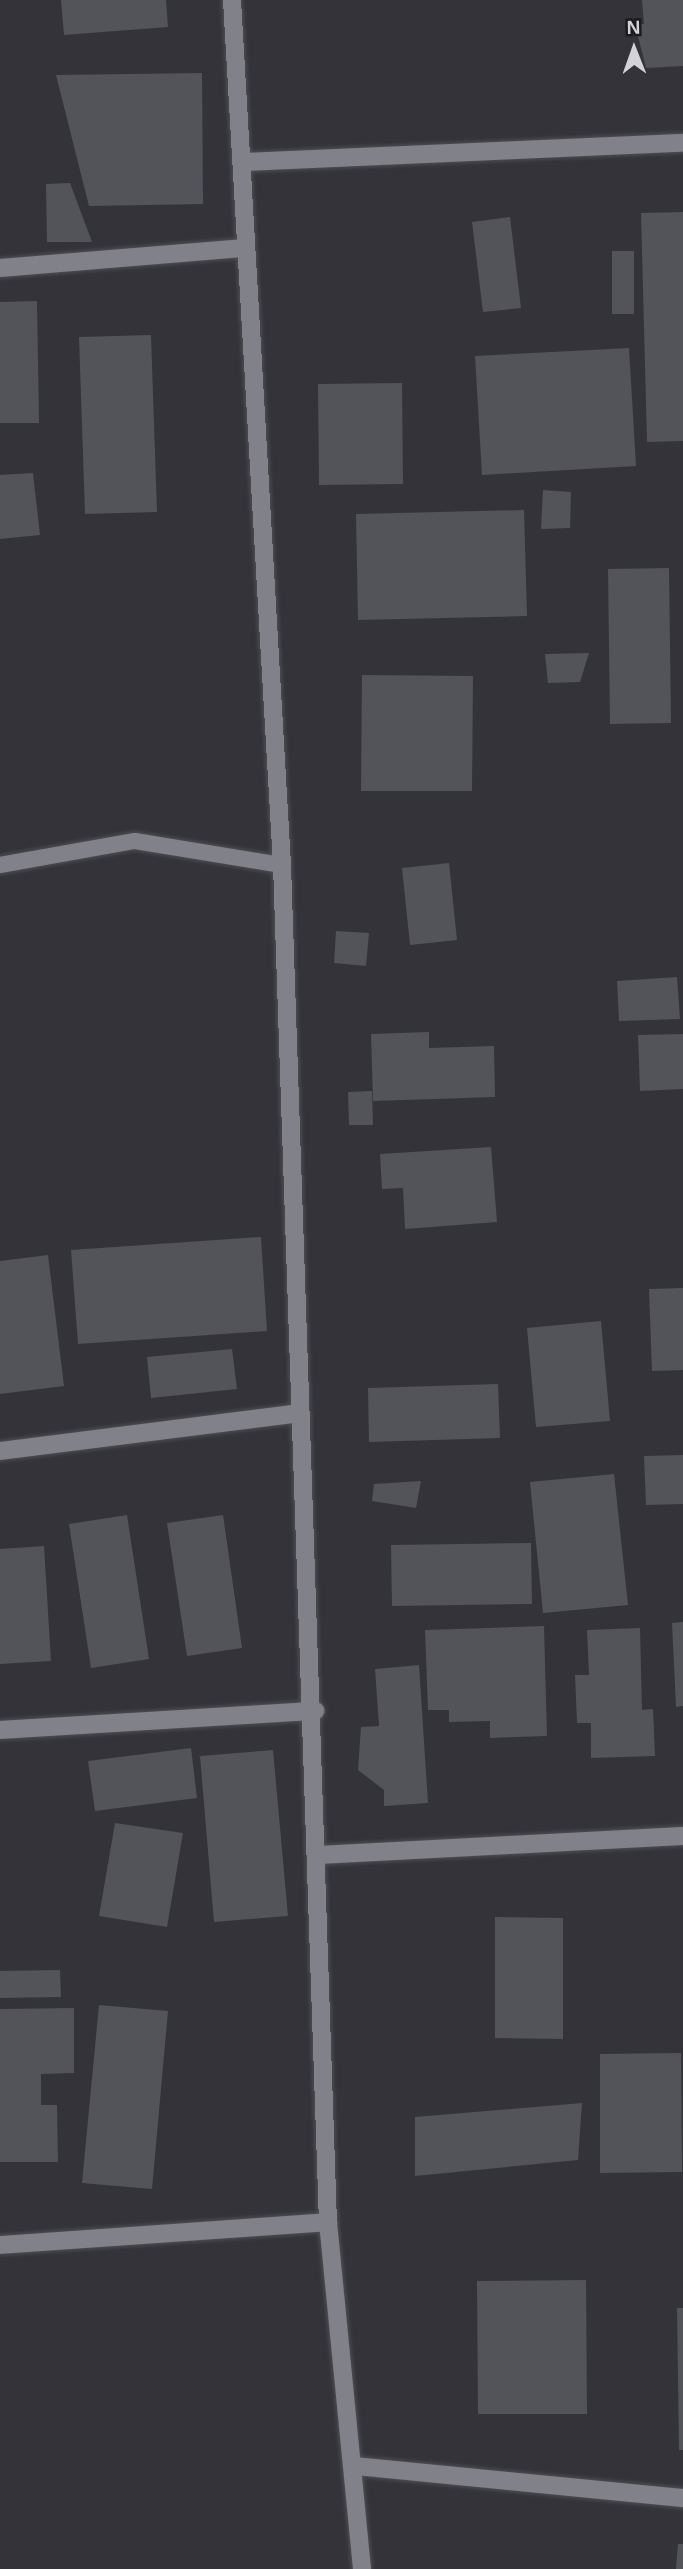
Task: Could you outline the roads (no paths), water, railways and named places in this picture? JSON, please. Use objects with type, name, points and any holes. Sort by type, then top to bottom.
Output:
[{"type":"street","points":[[232,0],[282,864],[300,1413],[315,1710],[328,2222],[355,2466],[362,2569]]},
{"type":"street","points":[[242,162],[683,143]]},
{"type":"street","points":[[0,268],[246,248]]},
{"type":"street","points":[[0,1451],[300,1413]]},
{"type":"street","points":[[0,1730],[315,1710]]},
{"type":"street","points":[[318,1854],[683,1836]]},
{"type":"street","points":[[0,2245],[328,2222]]},
{"type":"street","points":[[355,2466],[683,2498]]},
{"type":"lane","points":[[0,866],[135,841],[282,864]]}]
